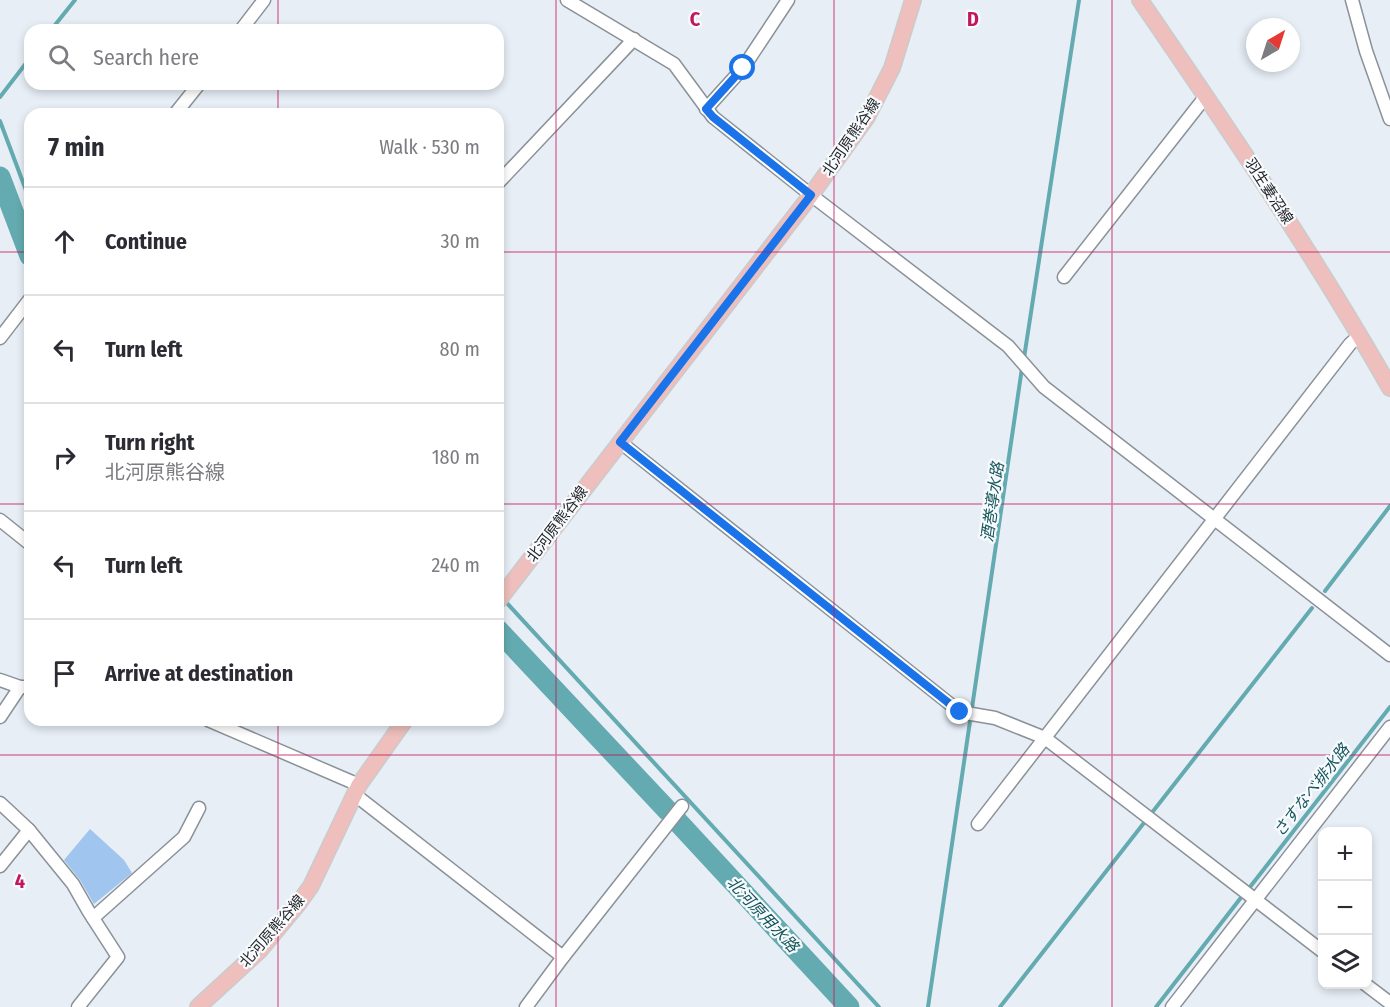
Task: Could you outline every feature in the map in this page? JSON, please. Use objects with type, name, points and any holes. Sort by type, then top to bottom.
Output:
[{"type":"main road","name":"北河原熊谷線","points":[[504,593],[811,195],[867,117],[892,68],[913,0]]},
{"type":"main road","name":"羽生妻沼線","points":[[1140,0],[1314,260],[1390,388]]},
{"type":"main road","name":"北河原熊谷線","points":[[198,1007],[260,950],[298,904],[310,886],[357,790],[401,726]]},
{"type":"street","points":[[246,24],[264,0]]},
{"type":"street","points":[[567,0],[674,64],[713,117],[1008,346],[1044,387],[1390,655]]},
{"type":"street","points":[[706,109],[743,68],[788,0]]},
{"type":"street","points":[[1352,0],[1366,51],[1390,119]]},
{"type":"street","points":[[504,177],[634,39]]},
{"type":"street","points":[[180,108],[193,90]]},
{"type":"street","points":[[1064,277],[1206,96]]},
{"type":"street","points":[[0,338],[24,307]]},
{"type":"street","points":[[978,824],[1350,344],[1360,335]]},
{"type":"street","points":[[620,442],[960,712],[995,718],[1045,738],[1318,947]]},
{"type":"street","points":[[0,520],[24,538]]},
{"type":"street","points":[[0,680],[24,687]]},
{"type":"street","points":[[0,717],[24,688]]},
{"type":"street","points":[[225,726],[357,790],[563,957]]},
{"type":"street","points":[[1172,1007],[1390,727]]},
{"type":"street","points":[[0,803],[29,830],[73,884],[118,957],[78,1007]]},
{"type":"street","points":[[526,1007],[682,806]]},
{"type":"street","points":[[93,918],[184,837],[199,808]]},
{"type":"street","points":[[0,866],[29,830]]},
{"type":"street","points":[[1371,989],[1390,1004]]},
{"type":"building","points":[[90,829],[124,860],[132,873],[94,904],[80,880],[64,860]]},
{"type":"waterway","points":[[56,24],[75,0]]},
{"type":"waterway","name":"酒巻導水路","points":[[1024,358],[1079,0]]},
{"type":"waterway","points":[[0,97],[24,66]]},
{"type":"waterway","points":[[0,121],[24,185]]},
{"type":"waterway","name":"北河原用水路","points":[[0,177],[24,240]]},
{"type":"waterway","name":"酒巻導水路","points":[[928,1007],[1022,368]]},
{"type":"waterway","points":[[1325,591],[1390,506]]},
{"type":"waterway","points":[[505,601],[879,1007]]},
{"type":"waterway","points":[[1000,1007],[1312,608]]},
{"type":"waterway","name":"北河原用水路","points":[[504,636],[668,811]]},
{"type":"waterway","name":"さすなべ排水路","points":[[1250,887],[1390,707]]},
{"type":"waterway","name":"北河原用水路","points":[[677,821],[849,1007]]},
{"type":"waterway","name":"さすなべ排水路","points":[[1156,1007],[1243,895]]},
{"type":"route","points":[[743,68],[706,109],[811,195],[620,442],[960,712]]}]
